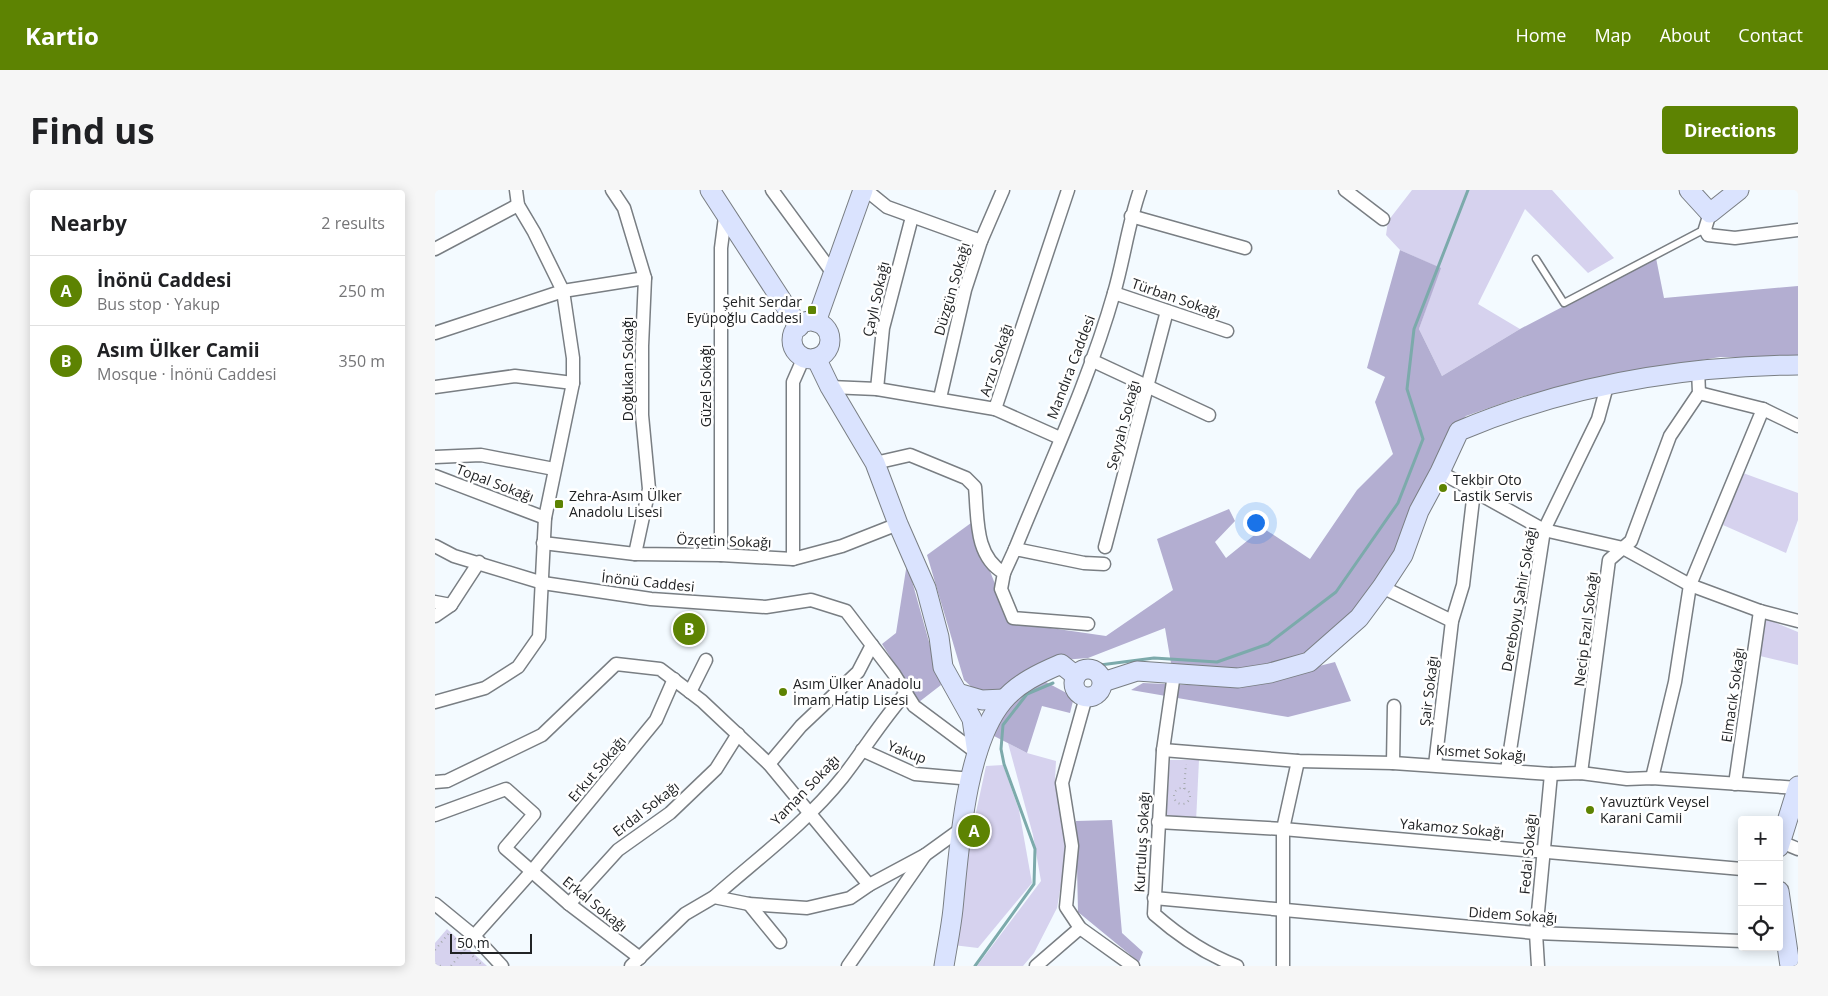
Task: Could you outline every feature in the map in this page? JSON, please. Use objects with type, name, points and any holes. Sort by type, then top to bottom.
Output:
[{"type":"street","points":[[435,702],[485,688],[518,667],[539,637],[545,518],[553,468],[573,383],[573,358],[563,291],[534,232],[518,205],[516,190]]},
{"type":"street","name":"Doğukan Sokağı","points":[[611,190],[624,208],[645,278],[642,346],[642,415],[649,489],[635,554]]},
{"type":"street","points":[[710,190],[725,217],[807,325],[826,329],[830,341],[826,353],[810,358],[793,382],[793,559]]},
{"type":"street","points":[[772,190],[833,272]]},
{"type":"street","points":[[981,241],[887,207],[865,190],[833,272],[807,325],[793,336],[797,353],[810,358],[830,386],[875,463],[898,524],[926,588],[939,637],[943,667],[958,693],[981,719]]},
{"type":"street","name":"Düzgün Sokağı","points":[[940,398],[965,290],[981,241],[1003,190]]},
{"type":"street","name":"Arzu Sokağı","points":[[830,386],[877,389],[940,398],[995,410],[1067,190]]},
{"type":"street","name":"Mandıra Caddesi","points":[[1003,573],[1015,549],[1060,438],[1115,293],[1131,216],[1140,190]]},
{"type":"street","points":[[1345,190],[1383,219]]},
{"type":"street","points":[[1689,190],[1707,221],[1708,235],[1735,238],[1798,230]]},
{"type":"street","points":[[1707,221],[1739,190]]},
{"type":"street","points":[[435,249],[518,205]]},
{"type":"street","points":[[1131,216],[1245,248]]},
{"type":"street","name":"Güzel Sokağı","points":[[721,555],[721,248],[725,217]]},
{"type":"street","name":"Çaylı Sokağı","points":[[877,389],[883,328],[912,217]]},
{"type":"street","points":[[435,333],[563,291],[645,278]]},
{"type":"street","name":"Türban Sokağı","points":[[1115,293],[1227,332]]},
{"type":"street","name":"Seyyah Sokağı","points":[[1105,547],[1149,388],[1167,311]]},
{"type":"street","points":[[1091,360],[1209,415]]},
{"type":"street","points":[[1086,697],[1098,693],[1103,682],[1137,671],[1237,678],[1270,673],[1309,662],[1359,618],[1403,555],[1419,511],[1440,472],[1459,430],[1526,406],[1607,386],[1698,370],[1798,365]]},
{"type":"street","points":[[1698,370],[1699,393],[1763,409],[1798,426]]},
{"type":"street","points":[[435,386],[515,376],[573,383]]},
{"type":"street","name":"Dereboyu Şahir Sokağı","points":[[1507,770],[1544,530],[1598,419],[1607,386]]},
{"type":"street","name":"Necip Fazıl Sokağı","points":[[1581,773],[1609,560],[1631,540],[1670,436],[1699,393]]},
{"type":"street","points":[[1652,778],[1675,682],[1691,585],[1763,409]]},
{"type":"street","points":[[995,410],[1060,438]]},
{"type":"street","points":[[435,457],[481,455],[553,468]]},
{"type":"street","points":[[875,463],[910,455],[966,478],[975,487],[977,531],[991,566],[1003,573],[1001,589],[1013,618],[1089,624]]},
{"type":"street","points":[[1440,472],[1544,530],[1623,548],[1691,585],[1760,611],[1798,621]]},
{"type":"street","name":"Topal Sokağı","points":[[435,476],[545,518]]},
{"type":"street","name":"Şair Sokağı","points":[[1435,765],[1452,621],[1463,585],[1474,491]]},
{"type":"street","name":"Özçetin Sokağı","points":[[543,543],[635,554],[721,555],[793,559],[842,546],[898,524]]},
{"type":"street","name":"İnönü Caddesi","points":[[435,546],[454,556],[479,562],[543,583],[651,600],[766,607],[811,600],[846,611],[914,706],[977,754]]},
{"type":"street","points":[[1015,549],[1085,563],[1104,564]]},
{"type":"street","points":[[435,616],[451,605],[479,562]]},
{"type":"street","points":[[1382,587],[1452,621]]},
{"type":"street","points":[[435,602],[451,605]]},
{"type":"street","name":"Elmacık Sokağı","points":[[1735,784],[1760,611]]},
{"type":"street","points":[[769,764],[801,726],[859,672],[872,645]]},
{"type":"street","points":[[691,692],[706,660]]},
{"type":"street","points":[[435,782],[447,780],[542,735],[616,664],[660,669],[691,692],[769,764],[869,884]]},
{"type":"street","points":[[981,719],[1033,677],[1061,664],[1076,676]]},
{"type":"street","points":[[1086,697],[1075,689],[1076,676],[1082,669],[1092,668],[1099,674],[1103,682]]},
{"type":"street","name":"Kurtuluş Sokağı","points":[[1174,674],[1163,750],[1154,914],[1175,932],[1214,957],[1237,966]]},
{"type":"street","name":"Erkut Sokağı","points":[[474,936],[532,871],[656,720],[675,679]]},
{"type":"street","name":"Yaman Sokağı","points":[[636,962],[685,914],[714,897],[809,813],[841,779],[885,717],[906,693]]},
{"type":"street","points":[[958,693],[982,700],[1004,699]]},
{"type":"street","points":[[1086,697],[1062,783],[1072,846],[1066,907],[1080,928],[1133,966]]},
{"type":"street","points":[[944,966],[953,912],[961,829],[977,754],[982,700]]},
{"type":"street","points":[[1393,762],[1394,706]]},
{"type":"street","name":"Erdal Sokağı","points":[[569,904],[618,850],[670,813],[716,769],[738,734]]},
{"type":"street","name":"Yakup","points":[[862,750],[915,774],[972,779]]},
{"type":"street","name":"Kısmet Sokağı","points":[[1163,750],[1297,761],[1393,762],[1551,774],[1581,773],[1627,779],[1652,778],[1798,787]]},
{"type":"street","points":[[1283,966],[1283,829],[1297,761]]},
{"type":"street","name":"Fedai Sokağı","points":[[1538,966],[1537,933],[1551,774]]},
{"type":"street","points":[[1786,846],[1798,787]]},
{"type":"street","points":[[435,815],[506,789],[534,814],[505,848],[532,871]]},
{"type":"street","name":"Yakamoz Sokağı","points":[[1158,822],[1283,829],[1543,850],[1619,860],[1738,869]]},
{"type":"street","points":[[714,897],[749,904],[807,908],[850,898],[869,884],[925,855],[961,829]]},
{"type":"street","points":[[854,964],[925,855]]},
{"type":"street","name":"Erkal Sokağı","points":[[532,871],[636,962]]},
{"type":"street","name":"Didem Sokağı","points":[[1154,898],[1537,933],[1738,941]]},
{"type":"street","points":[[435,904],[474,936],[503,966]]},
{"type":"street","points":[[749,904],[780,942]]},
{"type":"street","points":[[1780,906],[1784,943],[1790,966]]},
{"type":"street","points":[[1035,966],[1080,928]]},
{"type":"lane","points":[[1536,259],[1564,303],[1707,221]]},
{"type":"path","points":[[1183,789],[1187,752]]},
{"type":"path","points":[[1183,789],[1188,791],[1190,798],[1183,804],[1178,803],[1174,796],[1178,790],[1183,789]]},
{"type":"path","points":[[435,950],[449,933],[483,966]]},
{"type":"path","points":[[451,966],[474,936]]},
{"type":"path","points":[[435,964],[441,966]]},
{"type":"shaded area","points":[[1412,190],[1552,190],[1614,258],[1588,273],[1525,209],[1478,304],[1520,329],[1442,376],[1419,329],[1440,268],[1400,250],[1386,235],[1388,221]]},
{"type":"shaded area","points":[[1400,250],[1441,268],[1419,329],[1442,376],[1520,329],[1656,258],[1664,298],[1798,286],[1798,359],[1720,357],[1624,373],[1520,397],[1466,416],[1452,432],[1399,554],[1353,613],[1308,657],[1257,669],[1223,670],[1171,663],[1165,628],[1088,658],[1049,661],[997,694],[975,690],[964,680],[927,555],[971,523],[1010,622],[1106,636],[1173,590],[1157,539],[1229,509],[1235,521],[1215,542],[1226,558],[1263,528],[1310,559],[1357,490],[1393,454],[1375,402],[1385,377],[1367,368]]},
{"type":"shaded area","points":[[1743,473],[1798,493],[1798,520],[1786,553],[1723,525]]},
{"type":"shaded area","points":[[907,563],[941,685],[919,702],[882,644],[896,633]]},
{"type":"shaded area","points":[[1762,617],[1798,632],[1798,665],[1760,656]]},
{"type":"shaded area","points":[[1335,662],[1351,701],[1288,717],[1131,690],[1143,683],[1236,687]]},
{"type":"shaded area","points":[[1044,681],[1074,697],[1070,713],[1042,706],[1027,753],[994,736],[1000,721],[1021,692]]},
{"type":"shaded area","points":[[1008,743],[1027,753],[1056,761],[1055,779],[1067,850],[1057,908],[1034,953],[1023,966],[977,966],[1041,881],[1033,835]]},
{"type":"shaded area","points":[[1170,760],[1199,760],[1196,822],[1166,819]]},
{"type":"shaded area","points":[[1003,765],[1019,810],[1032,883],[978,948],[953,945],[959,891],[986,766]]},
{"type":"shaded area","points":[[1112,820],[1122,933],[1143,952],[1139,962],[1078,912],[1076,821]]},
{"type":"shaded area","points":[[447,929],[487,966],[435,966],[435,943]]},
{"type":"waterway","points":[[1100,665],[1154,658],[1217,662],[1268,644],[1336,592],[1398,503],[1423,439],[1407,389],[1414,329],[1468,190]]},
{"type":"waterway","points":[[975,966],[1034,884],[1035,849],[1004,764],[1001,749],[1003,725],[1027,694],[1053,683]]},
{"type":"place","name":"Şehit Serdar Eyüpoğlu Caddesi","points":[[812,310]]},
{"type":"place","name":"Tekbir Oto Lastik Servis","points":[[1443,488]]},
{"type":"place","name":"Zehra-Asım Ülker Anadolu Lisesi","points":[[559,504]]},
{"type":"place","name":"Asım Ülker Camii","points":[[689,629]]},
{"type":"place","name":"Asım Ülker Anadolu İmam Hatip Lisesi","points":[[783,692]]},
{"type":"place","name":"Yavuztürk Veysel Karani Camii","points":[[1590,810]]},
{"type":"place","name":"İnönü Caddesi","points":[[974,831]]}]
